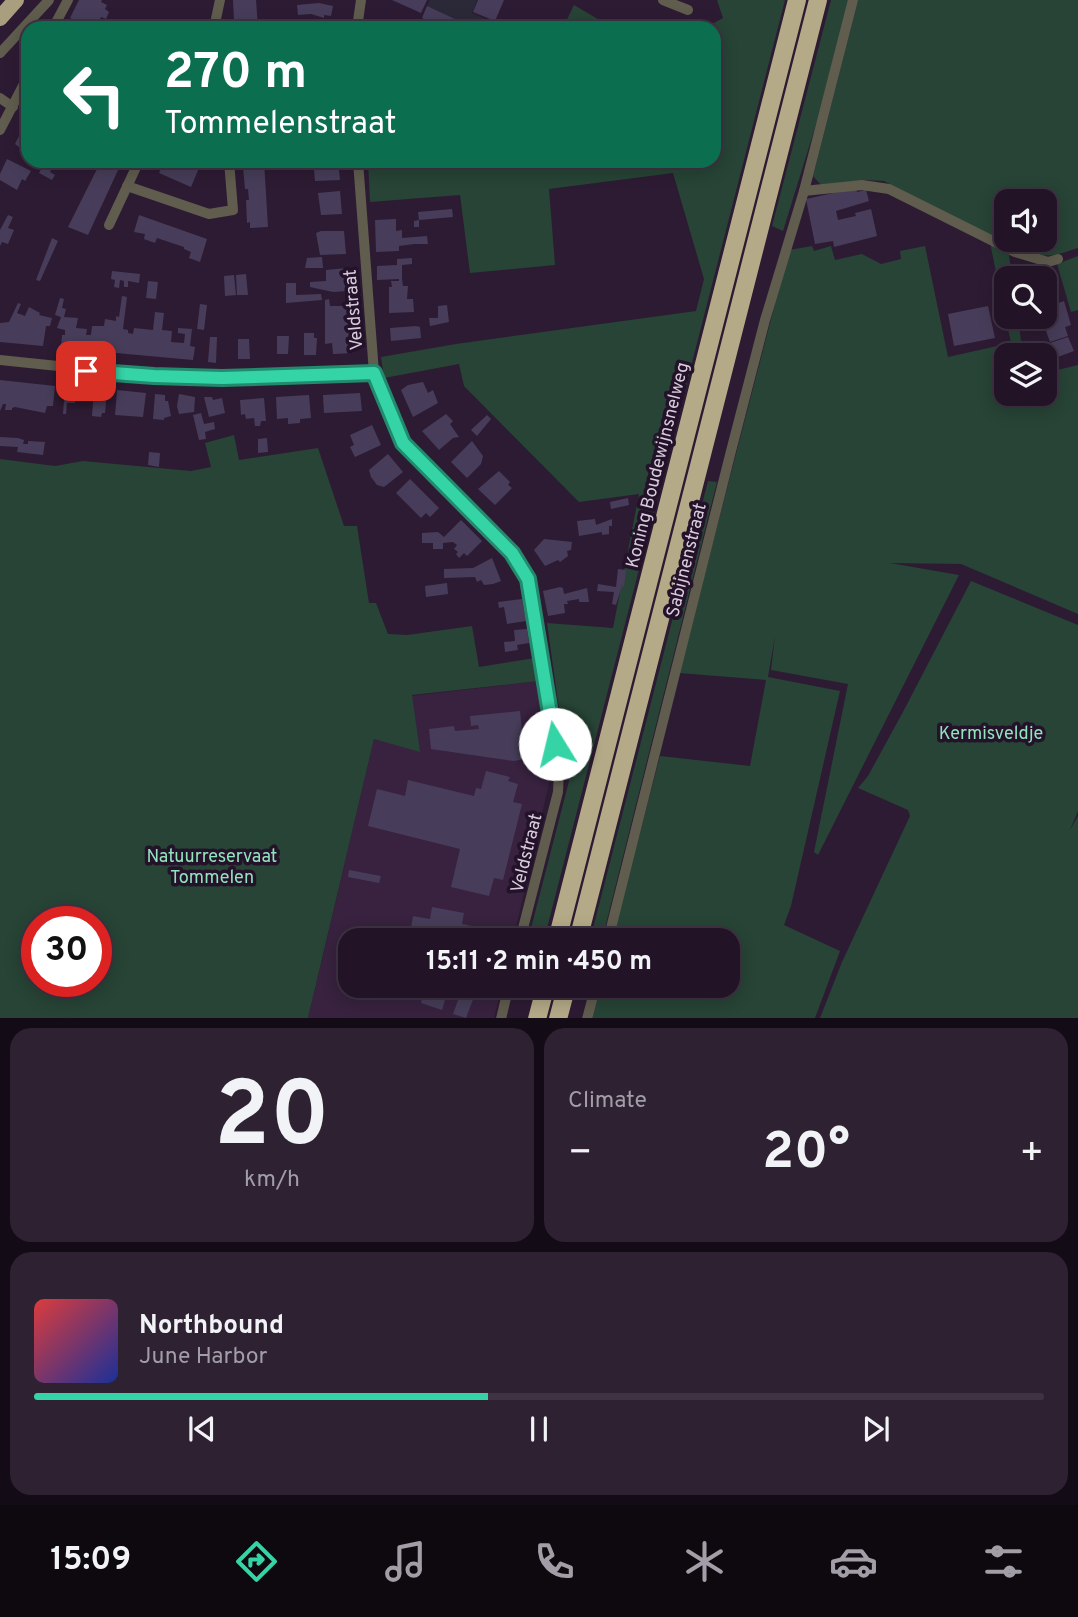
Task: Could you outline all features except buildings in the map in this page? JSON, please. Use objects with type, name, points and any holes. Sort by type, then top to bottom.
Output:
[{"type":"highway","points":[[0,18],[16,0]]},
{"type":"highway","name":"Koning Boudewijnsnelweg","points":[[560,928],[797,0]]},
{"type":"highway","points":[[581,928],[818,0]]},
{"type":"highway","points":[[537,1018],[542,998]]},
{"type":"highway","points":[[558,1018],[563,998]]},
{"type":"street","points":[[30,21],[49,0]]},
{"type":"street","points":[[57,21],[68,0]]},
{"type":"street","points":[[216,21],[220,0]]},
{"type":"street","points":[[358,21],[361,0]]},
{"type":"street","points":[[663,0],[688,9]]},
{"type":"street","name":"Sabijnenstraat","points":[[611,928],[737,428],[804,191],[853,0]]},
{"type":"street","points":[[0,53],[21,30]]},
{"type":"street","points":[[0,130],[21,90]]},
{"type":"street","points":[[0,98],[21,104]]},
{"type":"street","points":[[109,225],[136,168]]},
{"type":"street","points":[[127,186],[209,214],[233,210],[230,168]]},
{"type":"street","name":"Veldstraat","points":[[359,168],[374,373],[403,443],[512,553],[528,579],[559,770],[558,792],[523,928]]},
{"type":"street","points":[[804,191],[862,185],[889,189],[1015,252],[1048,262],[1058,259]]},
{"type":"street","points":[[0,360],[154,376],[222,378],[374,373]]},
{"type":"street","points":[[501,1018],[506,998]]},
{"type":"street","points":[[587,1018],[592,998]]},
{"type":"shaded area","points":[[430,0],[477,0],[472,13],[490,21],[428,21],[422,18]]},
{"type":"shaded area","points":[[539,681],[550,779],[516,928],[338,928],[338,998],[499,998],[494,1018],[308,1018],[374,739],[411,696]]},
{"type":"green space","points":[[717,0],[785,0],[547,928],[531,928],[569,781],[547,623],[613,628],[639,494],[579,502],[464,386],[459,364],[384,378],[381,357],[696,311],[704,279],[673,173],[549,189],[555,265],[470,273],[460,195],[370,202],[368,168],[721,168],[721,21],[718,21],[723,18]]},
{"type":"green space","points":[[831,0],[849,0],[817,121],[783,231],[772,226]]},
{"type":"green space","points":[[858,0],[1078,0],[1078,248],[1048,255],[1022,252],[1057,252],[1057,189],[994,189],[994,238],[884,181],[866,180],[821,185],[813,176]]},
{"type":"green space","points":[[574,5],[601,21],[566,21]]},
{"type":"green space","points":[[990,243],[994,246],[994,252],[1009,255],[1010,266],[995,266]]},
{"type":"green space","points":[[812,246],[814,251],[831,246],[835,260],[862,254],[881,264],[901,259],[900,251],[925,246],[948,357],[994,347],[994,406],[1057,406],[1057,370],[1078,365],[1078,614],[961,564],[890,563],[959,575],[818,855],[814,852],[848,684],[771,670],[775,636],[768,677],[840,691],[791,906],[784,925],[840,951],[815,1018],[592,1018],[598,998],[740,998],[740,928],[615,928],[660,756],[750,766],[766,680],[679,673],[789,250]]},
{"type":"green space","points":[[1078,256],[1078,310],[1071,312],[1057,264]]},
{"type":"green space","points":[[1008,329],[1020,329],[1021,343],[1011,343]]},
{"type":"green space","name":"Natuurreservaat Tommelen","points":[[234,435],[239,460],[318,448],[344,526],[357,526],[369,603],[376,603],[388,634],[407,635],[472,626],[479,667],[535,658],[539,681],[412,695],[420,752],[374,739],[308,1018],[0,1018],[0,459],[55,466],[83,461],[191,471],[211,467],[205,443]]},
{"type":"green space","points":[[708,481],[717,482],[605,928],[593,928]]},
{"type":"green space","name":"Kermisveldje","points":[[971,581],[1078,625],[1078,811],[1070,830],[1078,816],[1078,1018],[820,1018],[842,962],[910,816],[908,810],[858,788],[868,776]]},
{"type":"route","points":[[86,371],[222,378],[374,373],[397,433],[410,453],[522,566],[528,579],[555,744]]}]
